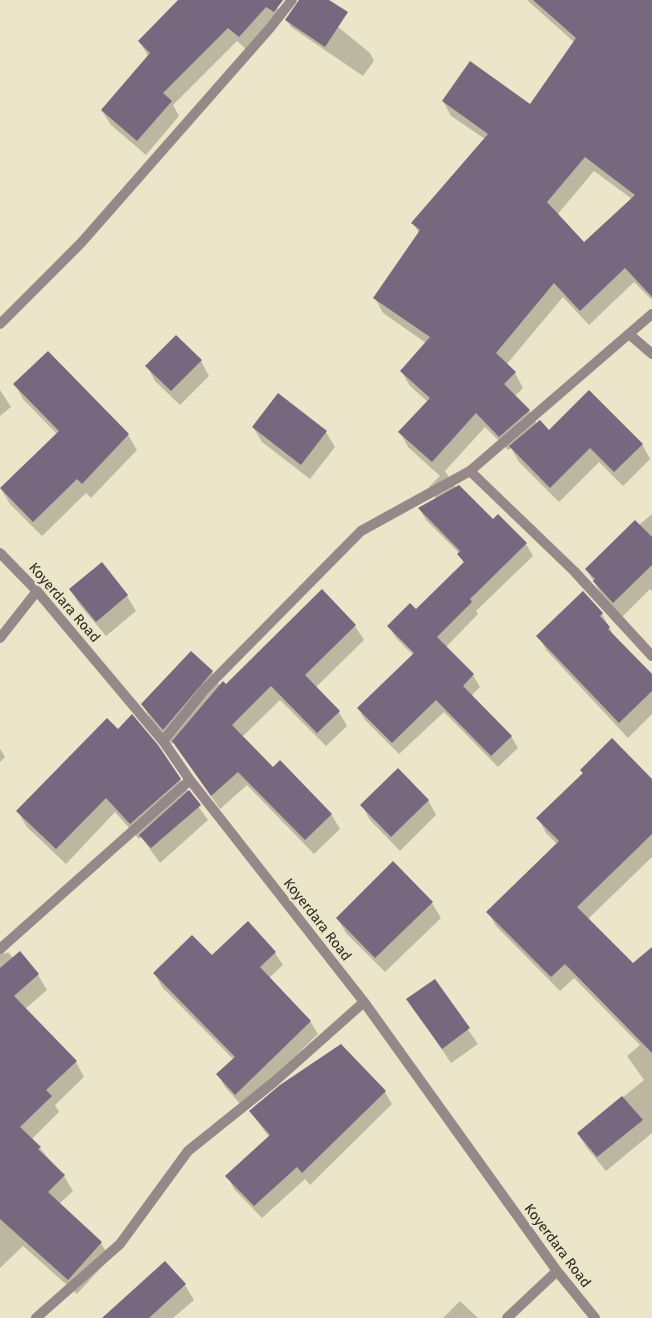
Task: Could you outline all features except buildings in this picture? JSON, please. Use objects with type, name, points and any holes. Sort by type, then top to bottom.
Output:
[{"type":"street","points":[[0,324],[81,243],[270,28],[292,0]]},
{"type":"street","points":[[163,741],[205,689],[361,532],[470,471],[652,314]]},
{"type":"street","points":[[629,334],[652,354]]},
{"type":"street","points":[[470,471],[574,571],[652,656]]},
{"type":"street","name":"Koyerdara Road","points":[[0,553],[37,591],[163,741],[190,780],[364,1002],[557,1271],[595,1318]]},
{"type":"street","points":[[0,638],[37,591]]},
{"type":"street","points":[[0,949],[190,780]]},
{"type":"street","points":[[36,1318],[120,1244],[188,1151],[274,1082],[364,1002]]},
{"type":"street","points":[[507,1318],[557,1271]]}]
